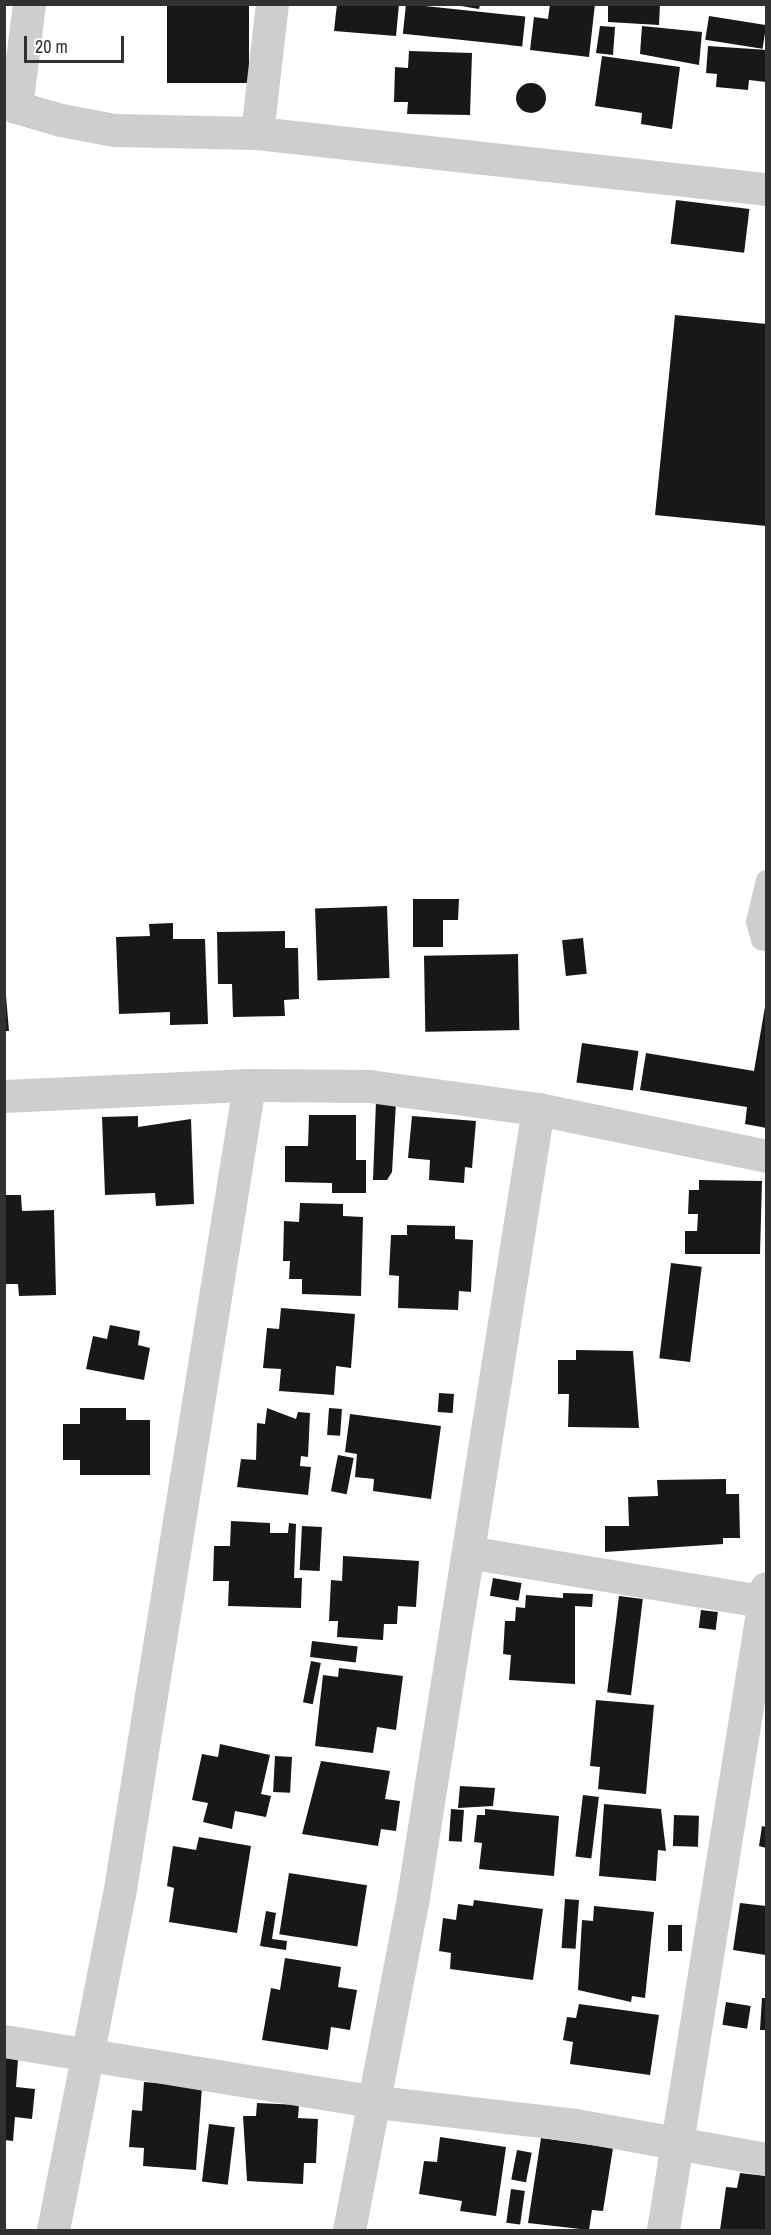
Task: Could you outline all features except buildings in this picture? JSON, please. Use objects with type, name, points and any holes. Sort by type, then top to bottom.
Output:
[{"type":"street","points":[[29,4],[10,106],[114,130],[257,132],[766,189]]},
{"type":"street","points":[[257,132],[272,4]]},
{"type":"street","points":[[4,1096],[249,1084],[369,1086],[538,1109],[766,1156]]},
{"type":"street","points":[[53,2230],[89,2053],[249,1084]]},
{"type":"street","points":[[349,2230],[377,2102],[468,1552],[538,1109]]},
{"type":"street","points":[[468,1552],[766,1597],[663,2230]]},
{"type":"street","points":[[4,2041],[89,2053],[377,2102],[532,2119],[766,2159]]},
{"type":"lane","points":[[766,880],[756,922],[761,940],[766,941]]}]
